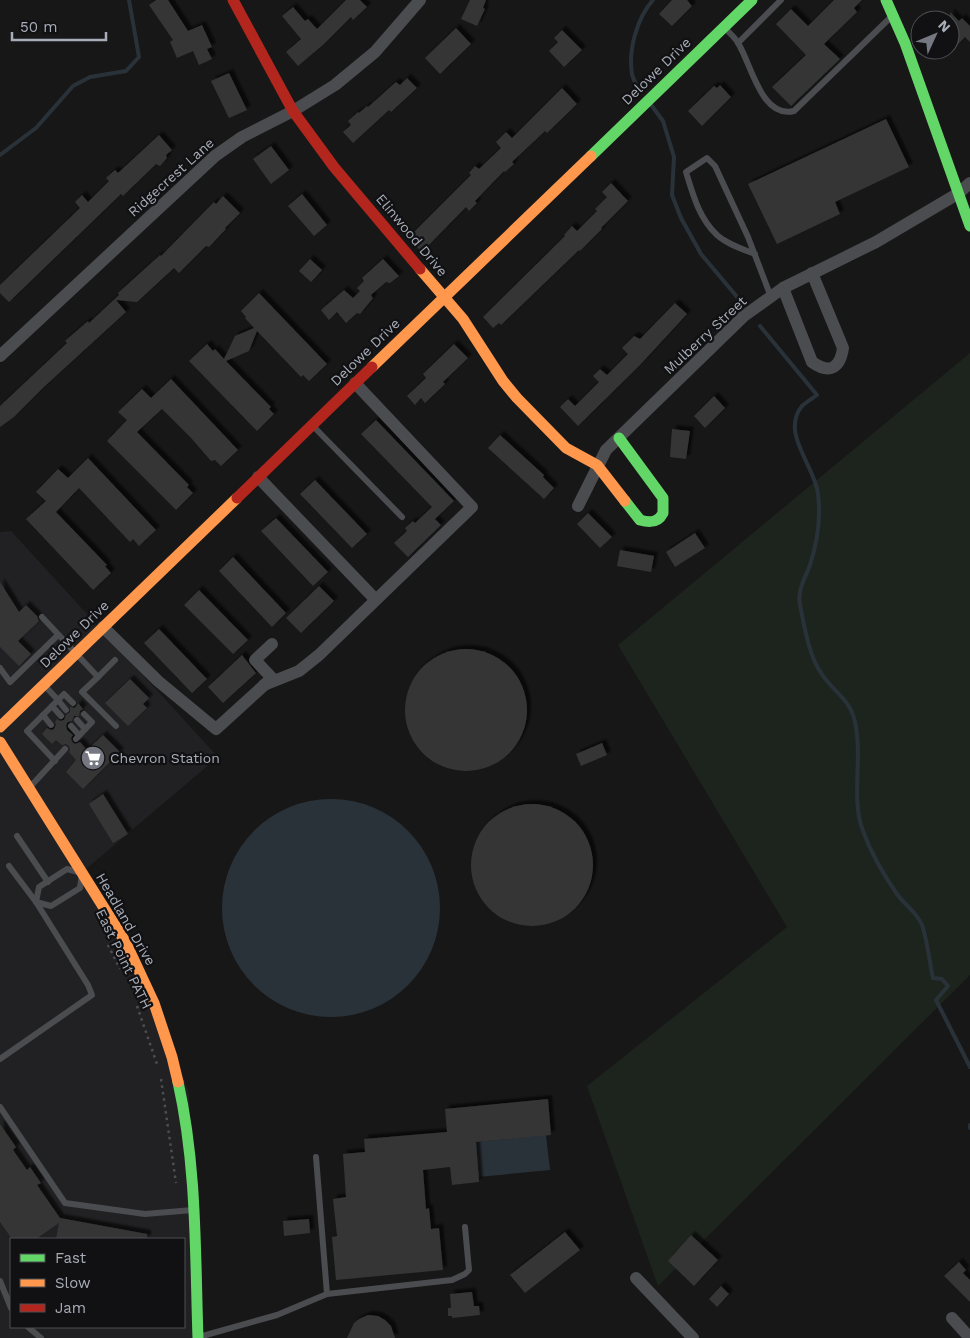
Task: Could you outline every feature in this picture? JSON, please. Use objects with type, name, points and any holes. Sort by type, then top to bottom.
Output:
[{"type":"street","name":"Elinwood Drive","points":[[233,0],[293,111],[334,167],[463,319],[503,382],[516,398],[566,448],[597,465]]},
{"type":"street","name":"Ridgecrest Lane","points":[[0,356],[215,156],[242,137],[293,111],[335,85],[375,52],[420,0]]},
{"type":"street","name":"Delowe Drive","points":[[0,727],[752,0]]},
{"type":"street","points":[[886,0],[905,43],[970,226]]},
{"type":"street","name":"Mulberry Street","points":[[578,506],[606,450],[744,316],[783,288],[876,242],[959,193],[970,183]]},
{"type":"street","points":[[783,288],[812,362],[821,369],[833,368],[841,360],[842,348],[812,273]]},
{"type":"street","points":[[264,685],[299,671],[319,655],[472,507],[355,383]]},
{"type":"street","points":[[597,465],[640,520],[652,522],[659,519],[665,504],[663,498],[619,438]]},
{"type":"street","points":[[258,477],[375,599]]},
{"type":"street","points":[[102,628],[158,681],[216,729],[272,678],[255,660],[272,644]]},
{"type":"street","name":"Headland Drive","points":[[0,742],[126,943],[154,1003],[172,1057],[185,1113],[192,1170],[198,1338]]},
{"type":"street","points":[[636,1278],[693,1338]]},
{"type":"street","points":[[952,1318],[970,1338]]},
{"type":"lane","points":[[738,43],[781,0]]},
{"type":"lane","points":[[724,27],[738,43],[756,84],[772,106],[780,111],[789,113],[794,111],[893,15]]},
{"type":"lane","points":[[755,254],[737,247],[717,235],[697,208],[686,172],[707,158],[715,166],[748,237],[755,254],[771,297]]},
{"type":"lane","points":[[312,425],[402,517]]},
{"type":"lane","points":[[42,617],[98,676]]},
{"type":"lane","points":[[0,668],[3,678],[10,682],[58,635]]},
{"type":"lane","points":[[115,660],[82,692],[116,726]]},
{"type":"lane","points":[[44,685],[66,710]]},
{"type":"lane","points":[[54,761],[27,731],[64,694],[73,703]]},
{"type":"lane","points":[[52,706],[61,716]]},
{"type":"lane","points":[[71,726],[78,737],[92,722],[84,714]]},
{"type":"lane","points":[[43,715],[52,725]]},
{"type":"lane","points":[[77,720],[85,729]]},
{"type":"lane","points":[[29,788],[65,749]]},
{"type":"lane","points":[[17,836],[48,882]]},
{"type":"lane","points":[[0,1059],[92,995],[88,985],[36,902],[9,866]]},
{"type":"lane","points":[[67,870],[82,872],[80,888],[51,906],[36,902],[39,887],[67,870]]},
{"type":"lane","points":[[0,1108],[66,1203],[145,1214],[193,1210]]},
{"type":"lane","points":[[316,1156],[327,1294]]},
{"type":"lane","points":[[198,1338],[277,1314],[327,1294],[459,1278],[469,1270],[466,1227]]},
{"type":"lane","points":[[0,1281],[10,1306]]},
{"type":"lane","points":[[29,1328],[41,1338]]},
{"type":"path","name":"East Point PATH","points":[[105,938],[122,972]]},
{"type":"path","name":"East Point PATH","points":[[135,998],[160,1072],[177,1189]]},
{"type":"shaded area","points":[[970,353],[970,975],[658,1286],[587,1086],[787,927],[618,645]]},
{"type":"shaded area","points":[[11,531],[218,757],[80,874],[150,983],[189,1093],[200,1338],[0,1338],[0,532]]},
{"type":"shaded area","points":[[342,799],[373,807],[392,817],[408,831],[422,847],[432,866],[440,897],[440,919],[432,950],[422,969],[408,985],[392,999],[373,1009],[342,1017],[320,1017],[289,1009],[270,999],[240,969],[230,950],[224,929],[222,897],[230,866],[240,847],[270,817],[289,807],[310,801]]},
{"type":"shaded area","points":[[546,1135],[550,1170],[478,1177],[476,1142]]},
{"type":"building","points":[[156,0],[168,0],[188,31],[202,25],[212,47],[207,49],[212,59],[199,65],[193,51],[177,58],[170,42],[173,40],[149,5]]},
{"type":"building","points":[[346,0],[360,0],[367,7],[353,20],[351,17],[298,66],[286,52],[301,39],[282,16],[293,7],[305,21],[308,19],[317,29]]},
{"type":"building","points":[[470,0],[486,0],[483,8],[485,9],[477,26],[461,19]]},
{"type":"building","points":[[672,0],[687,0],[692,6],[672,26],[659,14]]},
{"type":"building","points":[[834,0],[862,0],[854,8],[857,12],[824,44],[840,59],[791,106],[772,87],[806,55],[776,24],[791,9],[808,26]]},
{"type":"building","points":[[962,18],[970,26],[970,42],[965,37],[960,42],[960,20]]},
{"type":"building","points":[[456,28],[471,44],[440,74],[425,58]]},
{"type":"building","points":[[562,30],[582,50],[564,67],[549,51],[558,42],[554,38]]},
{"type":"building","points":[[229,73],[247,110],[229,118],[211,81]]},
{"type":"building","points":[[407,78],[417,88],[391,112],[389,110],[353,143],[343,132],[351,125],[348,121],[358,112],[368,107],[396,82],[400,85]]},
{"type":"building","points":[[720,85],[731,97],[702,126],[688,111],[714,86],[717,88]]},
{"type":"building","points":[[562,88],[577,104],[547,133],[545,131],[512,162],[514,164],[504,171],[475,201],[477,203],[469,211],[466,207],[422,252],[408,238],[471,175],[469,173],[475,166],[479,169],[501,148],[496,142],[506,132],[512,138]]},
{"type":"building","points":[[886,119],[909,167],[835,202],[840,214],[777,244],[748,184]]},
{"type":"building","points":[[159,135],[172,150],[166,155],[167,158],[160,166],[156,164],[123,196],[121,194],[9,302],[0,293],[0,285],[80,208],[75,202],[82,195],[88,202],[109,181],[106,178],[115,170],[118,173]]},
{"type":"building","points":[[271,146],[289,170],[271,184],[253,159]]},
{"type":"building","points":[[611,183],[628,201],[580,251],[501,325],[499,323],[493,328],[483,317],[565,236],[572,226],[577,231],[597,211],[595,209],[607,197],[602,192]]},
{"type":"building","points":[[302,194],[327,225],[314,236],[288,206]]},
{"type":"building","points":[[223,196],[240,213],[209,247],[206,246],[179,273],[174,268],[137,302],[116,300],[126,312],[14,417],[0,427],[0,406],[67,343],[65,341],[88,321],[89,323],[119,295],[118,293],[161,256],[214,202],[216,204]]},
{"type":"building","points":[[310,259],[322,270],[311,282],[299,271]]},
{"type":"building","points":[[383,259],[399,276],[390,283],[386,282],[371,295],[373,298],[360,314],[357,313],[346,323],[337,312],[329,320],[321,310],[344,290],[353,298],[360,291],[357,288],[364,281],[362,278]]},
{"type":"building","points":[[259,293],[327,364],[309,381],[303,375],[301,377],[257,331],[249,351],[226,361],[271,407],[269,409],[274,414],[257,431],[189,361],[207,344],[213,351],[215,349],[224,359],[235,336],[254,328],[241,311]]},
{"type":"building","points":[[675,303],[687,314],[640,365],[578,426],[560,407],[568,399],[575,406],[599,382],[593,376],[600,369],[607,375],[628,354],[622,348],[634,336],[640,339]]},
{"type":"building","points":[[454,344],[468,358],[425,403],[421,398],[415,405],[407,396],[426,378],[423,374]]},
{"type":"building","points":[[171,379],[238,450],[221,466],[215,460],[211,461],[162,409],[137,432],[189,485],[187,487],[193,493],[176,510],[107,441],[127,420],[118,412],[142,389],[151,398]]},
{"type":"building","points":[[714,396],[725,408],[705,428],[694,416]]},
{"type":"building","points":[[376,420],[454,501],[435,519],[441,525],[408,557],[394,543],[407,531],[405,528],[413,521],[415,523],[432,507],[361,434]]},
{"type":"building","points":[[672,429],[690,431],[686,459],[670,457]]},
{"type":"building","points":[[500,435],[544,475],[543,477],[554,488],[544,499],[488,448]]},
{"type":"building","points":[[88,458],[156,530],[139,546],[133,539],[130,542],[79,488],[56,512],[107,565],[105,566],[111,573],[93,590],[26,519],[46,501],[36,492],[58,469],[68,478]]},
{"type":"building","points":[[315,480],[367,534],[352,548],[300,494]]},
{"type":"building","points":[[588,513],[612,537],[600,548],[577,524]]},
{"type":"building","points":[[276,518],[328,572],[313,586],[261,531]]},
{"type":"building","points":[[695,533],[705,548],[675,567],[666,552]]},
{"type":"building","points":[[620,550],[654,556],[651,572],[617,566]]},
{"type":"building","points":[[233,557],[286,613],[272,627],[219,571]]},
{"type":"building","points":[[0,582],[19,612],[26,605],[37,616],[39,621],[18,641],[31,654],[19,666],[0,647]]},
{"type":"building","points":[[319,586],[334,601],[301,633],[286,618]]},
{"type":"building","points":[[199,590],[248,640],[233,654],[184,605]]},
{"type":"building","points":[[159,629],[207,679],[192,693],[144,643]]},
{"type":"building","points":[[466,649],[490,653],[509,667],[523,686],[527,710],[523,734],[509,753],[490,767],[466,771],[442,767],[423,753],[409,734],[405,710],[409,686],[423,667],[442,653]]},
{"type":"building","points":[[242,655],[256,673],[223,703],[208,687]]},
{"type":"building","points":[[130,679],[149,698],[143,704],[147,708],[128,726],[105,703]]},
{"type":"building","points":[[78,703],[83,709],[80,711],[79,716],[74,716],[72,721],[66,725],[67,730],[73,735],[71,738],[72,742],[75,744],[80,742],[87,750],[103,735],[120,752],[83,789],[66,772],[76,760],[69,752],[69,746],[66,744],[62,745],[56,740],[52,744],[42,734],[47,728],[54,729],[57,719],[60,721],[64,720],[70,712],[70,707],[75,708]]},
{"type":"building","points":[[602,743],[607,755],[581,766],[576,754]]},
{"type":"building","points":[[103,794],[128,834],[113,843],[89,804]]},
{"type":"building","points":[[532,804],[544,805],[555,809],[575,822],[588,842],[592,853],[592,877],[588,888],[575,908],[555,921],[544,925],[532,926],[520,925],[509,921],[489,908],[476,888],[472,877],[471,865],[472,853],[476,842],[489,822],[509,809],[520,805]]},
{"type":"building","points":[[548,1099],[551,1135],[476,1142],[479,1182],[452,1185],[450,1167],[423,1170],[426,1209],[429,1208],[431,1229],[439,1228],[443,1270],[336,1280],[332,1237],[337,1236],[333,1199],[346,1197],[343,1154],[365,1152],[364,1139],[447,1132],[445,1109]]},
{"type":"building","points":[[0,1124],[16,1147],[13,1150],[27,1170],[30,1167],[41,1183],[37,1185],[60,1218],[147,1234],[147,1238],[56,1238],[59,1223],[37,1238],[11,1238],[0,1222]]},
{"type":"building","points":[[309,1219],[310,1233],[284,1236],[283,1221]]},
{"type":"building","points":[[565,1232],[580,1250],[525,1293],[510,1275]]},
{"type":"building","points":[[691,1235],[718,1260],[694,1286],[668,1261]]},
{"type":"building","points":[[959,1262],[966,1270],[963,1273],[970,1280],[970,1302],[944,1276]]},
{"type":"building","points":[[721,1286],[729,1294],[717,1307],[709,1299]]},
{"type":"building","points":[[472,1292],[474,1306],[479,1306],[480,1315],[452,1318],[452,1316],[448,1316],[448,1308],[451,1308],[450,1294]]},
{"type":"building","points":[[368,1315],[378,1316],[385,1320],[391,1326],[395,1338],[347,1338],[354,1323]]},
{"type":"waterway","points":[[0,155],[36,128],[73,86],[90,77],[126,71],[139,57],[129,0]]},
{"type":"waterway","points":[[638,89],[632,74],[631,55],[638,25],[647,7],[653,0]]},
{"type":"waterway","points":[[652,106],[663,121],[674,157],[672,195],[681,218],[701,254],[738,298]]},
{"type":"waterway","points":[[760,326],[817,395],[802,406],[796,416],[795,427],[801,450],[816,483],[819,503],[819,521],[815,548],[802,585],[799,600],[813,658],[825,679],[852,711],[857,732],[857,790],[859,818],[863,831],[887,879],[897,894],[916,915],[923,927],[933,978],[942,979],[948,986],[936,1000],[970,1067]]},
{"type":"traffic: fast","points":[[591,156],[752,0]]},
{"type":"traffic: fast","points":[[886,0],[905,43],[970,226]]},
{"type":"traffic: fast","points":[[619,438],[663,498],[663,513],[659,519],[653,521],[640,520],[625,501]]},
{"type":"traffic: fast","points":[[178,1082],[189,1145],[192,1178],[198,1338]]},
{"type":"traffic: slow","points":[[372,367],[591,156]]},
{"type":"traffic: slow","points":[[420,269],[463,319],[503,381],[517,398],[566,448],[597,465],[625,501]]},
{"type":"traffic: slow","points":[[0,727],[237,498]]},
{"type":"traffic: slow","points":[[0,742],[126,943],[154,1003],[172,1057],[178,1082]]},
{"type":"traffic: jam","points":[[233,0],[293,111],[334,167],[420,269]]},
{"type":"traffic: jam","points":[[237,498],[372,367]]},
{"type":"place","name":"Chevron Station","points":[[93,758]]}]
